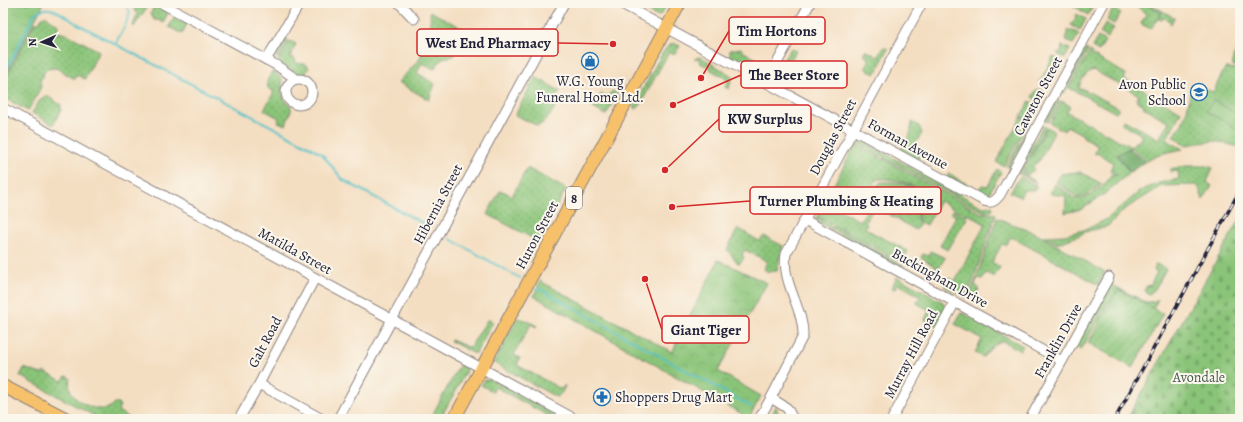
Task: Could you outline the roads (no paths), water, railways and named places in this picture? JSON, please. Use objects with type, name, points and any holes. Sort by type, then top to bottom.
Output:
[{"type":"main road","name":"Huron Street","points":[[454,419],[680,3]]},
{"type":"main road","points":[[3,386],[66,419]]},
{"type":"street","points":[[161,3],[266,60],[296,79]]},
{"type":"street","points":[[266,60],[300,3]]},
{"type":"street","points":[[399,3],[414,19]]},
{"type":"street","name":"Hibernia Street","points":[[338,419],[564,3]]},
{"type":"street","name":"Forman Avenue","points":[[620,3],[984,202],[990,203],[994,201]]},
{"type":"street","points":[[766,83],[810,3]]},
{"type":"street","name":"Douglas Street","points":[[759,419],[803,336],[801,320],[786,273],[786,254],[922,3]]},
{"type":"street","name":"Cawston Street","points":[[994,201],[1000,195],[1104,3]]},
{"type":"street","name":"Matilda Street","points":[[4,112],[575,419]]},
{"type":"street","name":"Buckingham Drive","points":[[805,220],[1062,361]]},
{"type":"street","name":"Franklin Drive","points":[[1030,419],[1110,277]]},
{"type":"street","name":"Galt Road","points":[[239,419],[315,278]]},
{"type":"street","name":"Murray Hill Road","points":[[892,419],[955,302]]},
{"type":"street","points":[[259,384],[322,419]]},
{"type":"street","points":[[771,398],[788,408],[793,419]]},
{"type":"waterway","points":[[115,44],[130,13],[125,3]]},
{"type":"waterway","points":[[3,76],[35,13],[46,9],[55,10],[74,22],[312,148],[322,154],[343,180],[428,226]]},
{"type":"waterway","points":[[450,239],[520,278]]},
{"type":"waterway","points":[[538,288],[752,407]]},
{"type":"railway","points":[[1115,419],[1240,190]]},
{"type":"place","name":"West End Pharmacy","points":[[613,44]]},
{"type":"place","name":"W.G. Young Funeral Home Ltd.","points":[[590,61]]},
{"type":"place","name":"Tim Hortons","points":[[701,78]]},
{"type":"place","name":"Avon Public School","points":[[1199,92]]},
{"type":"place","name":"The Beer Store","points":[[673,105]]},
{"type":"place","name":"KW Surplus","points":[[665,170]]},
{"type":"place","name":"Turner Plumbing & Heating","points":[[672,207]]},
{"type":"place","name":"Giant Tiger","points":[[645,279]]},
{"type":"place","name":"Shoppers Drug Mart","points":[[602,397]]},
{"type":"park label","name":"Avondale","points":[[1199,377]]}]
